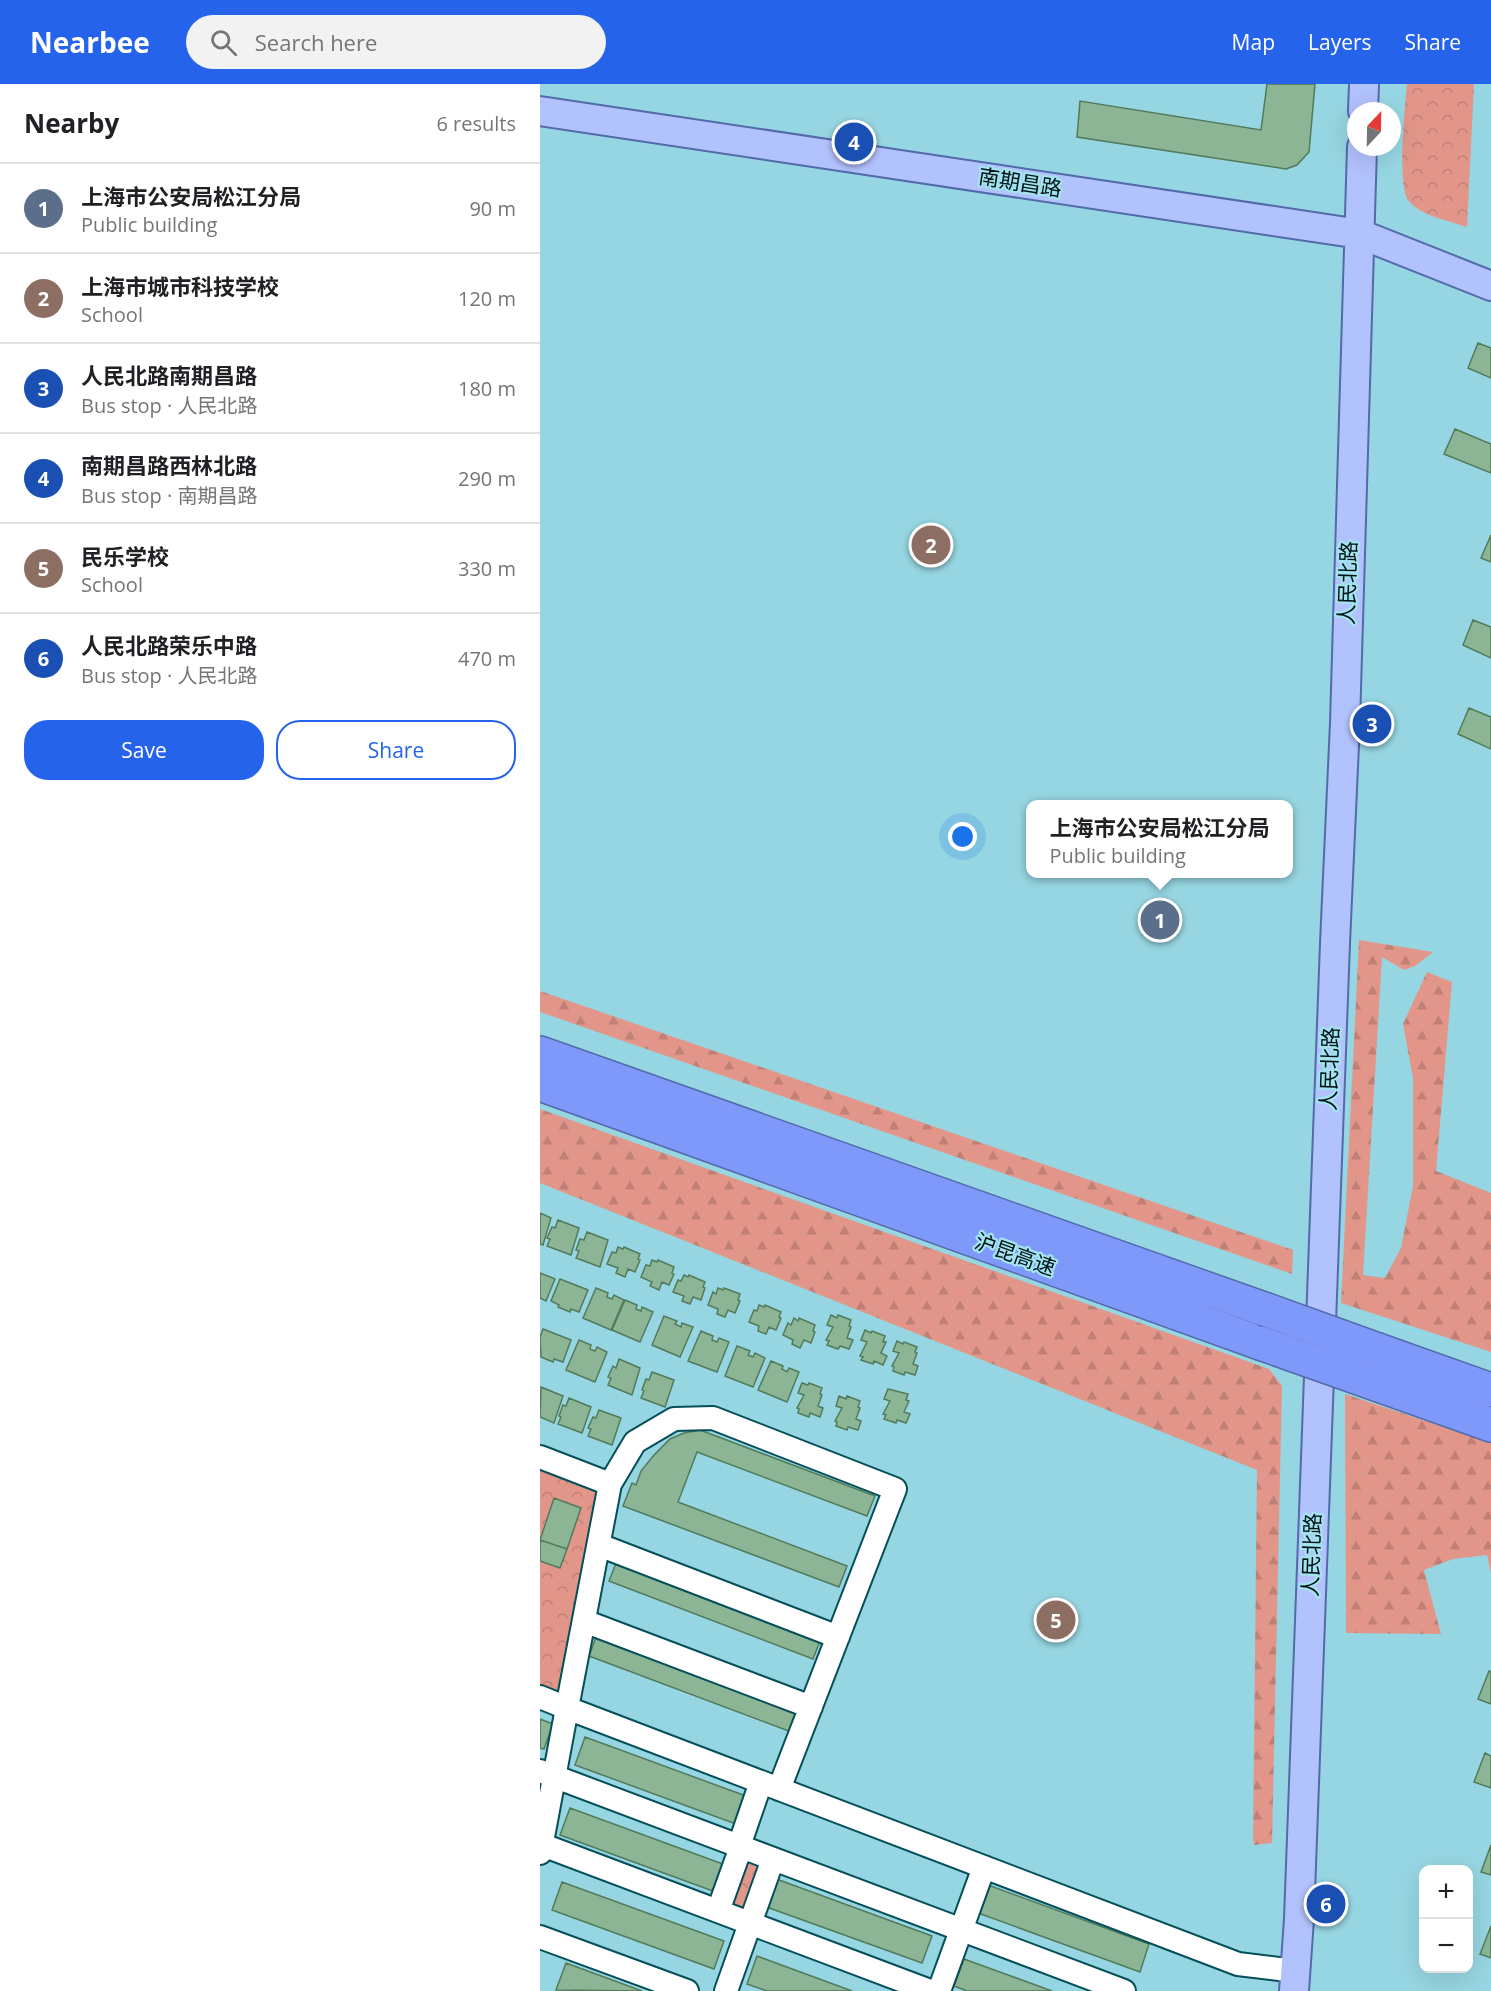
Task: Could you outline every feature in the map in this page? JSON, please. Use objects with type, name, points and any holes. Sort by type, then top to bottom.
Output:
[{"type":"highway","name":"沪昆高速","points":[[540,1053],[1491,1390]]},
{"type":"highway","name":"沪昆高速","points":[[540,1084],[1491,1425]]},
{"type":"main road","points":[[1363,102],[1364,84]]},
{"type":"main road","name":"南期昌路","points":[[540,111],[1360,234],[1491,286]]},
{"type":"main road","name":"人民北路","points":[[1294,1981],[1299,1919],[1345,723],[1362,156]]},
{"type":"street","points":[[718,1911],[740,1847],[811,1707],[895,1490],[713,1418],[674,1419],[635,1442],[610,1484],[567,1708],[547,1774],[540,1847],[930,1991]]},
{"type":"street","points":[[540,1457],[610,1484]]},
{"type":"street","points":[[599,1545],[838,1636]]},
{"type":"street","points":[[584,1621],[811,1707]]},
{"type":"street","points":[[540,1697],[1238,1965],[1294,1981]]},
{"type":"street","points":[[547,1774],[1124,1991]]},
{"type":"street","points":[[726,1991],[773,1859]]},
{"type":"street","points":[[939,1991],[984,1867]]},
{"type":"street","points":[[540,1937],[687,1991]]},
{"type":"green space","points":[[1407,84],[1474,84],[1467,227],[1427,214],[1413,206],[1408,200],[1402,162]]},
{"type":"green space","points":[[1359,940],[1433,952],[1415,966],[1404,970],[1382,957],[1363,1275],[1385,1278],[1401,1248],[1413,1186],[1413,1078],[1403,1024],[1427,972],[1452,982],[1436,1171],[1491,1193],[1491,1352],[1341,1303]]},
{"type":"green space","points":[[540,991],[1293,1250],[1292,1274],[540,1012]]},
{"type":"green space","points":[[540,1109],[1269,1369],[1282,1386],[1272,1843],[1254,1845],[1253,1837],[1257,1470],[540,1183]]},
{"type":"green space","points":[[1345,1394],[1491,1443],[1491,1573],[1487,1555],[1453,1559],[1424,1570],[1441,1634],[1346,1633]]},
{"type":"green space","points":[[540,1457],[610,1484],[567,1708],[540,1697]]},
{"type":"green space","points":[[741,1847],[773,1859],[750,1923],[718,1911]]},
{"type":"building","points":[[1267,84],[1315,84],[1309,152],[1297,165],[1286,169],[1077,137],[1080,101],[1261,130]]},
{"type":"building","points":[[1478,343],[1491,348],[1491,378],[1468,368]]},
{"type":"building","points":[[1455,429],[1491,444],[1491,473],[1444,454]]},
{"type":"building","points":[[1491,535],[1491,562],[1481,558]]},
{"type":"building","points":[[1473,620],[1491,627],[1491,658],[1463,645]]},
{"type":"building","points":[[1469,708],[1491,717],[1491,749],[1458,734]]},
{"type":"building","points":[[540,1213],[551,1218],[543,1245],[540,1244]]},
{"type":"building","points":[[558,1220],[579,1228],[571,1255],[547,1246],[550,1239],[547,1238]]},
{"type":"building","points":[[587,1232],[608,1240],[600,1267],[576,1258],[580,1239],[584,1240]]},
{"type":"building","points":[[618,1247],[623,1249],[624,1247],[640,1254],[635,1272],[628,1269],[625,1277],[616,1273],[618,1268],[607,1264],[612,1252],[616,1253]]},
{"type":"building","points":[[652,1260],[657,1262],[658,1260],[674,1267],[672,1273],[674,1274],[669,1285],[662,1282],[659,1290],[650,1286],[652,1282],[641,1277],[646,1265],[650,1266]]},
{"type":"building","points":[[540,1273],[555,1279],[546,1301],[540,1298]]},
{"type":"building","points":[[684,1275],[705,1282],[701,1300],[693,1297],[690,1304],[682,1301],[684,1296],[673,1292],[678,1280],[681,1281]]},
{"type":"building","points":[[560,1279],[588,1290],[579,1312],[571,1309],[570,1312],[551,1301]]},
{"type":"building","points":[[596,1288],[608,1293],[607,1297],[612,1299],[614,1295],[624,1300],[611,1330],[583,1318]]},
{"type":"building","points":[[718,1288],[740,1294],[735,1313],[728,1310],[725,1317],[717,1314],[718,1309],[708,1305],[713,1292],[716,1294]]},
{"type":"building","points":[[625,1300],[637,1305],[636,1309],[641,1311],[642,1307],[653,1312],[640,1342],[612,1330]]},
{"type":"building","points":[[759,1305],[764,1307],[765,1305],[781,1312],[776,1330],[769,1327],[766,1334],[758,1331],[759,1326],[749,1322]]},
{"type":"building","points":[[831,1315],[851,1320],[847,1338],[853,1340],[849,1349],[840,1346],[838,1349],[827,1345],[829,1341],[826,1340],[833,1327],[827,1325]]},
{"type":"building","points":[[664,1316],[677,1321],[675,1324],[681,1327],[682,1323],[693,1327],[680,1357],[652,1345]]},
{"type":"building","points":[[794,1318],[815,1325],[811,1343],[804,1340],[800,1348],[792,1344],[793,1340],[783,1335],[788,1323],[791,1325]]},
{"type":"building","points":[[543,1329],[571,1340],[563,1362],[554,1359],[553,1362],[541,1357],[540,1337]]},
{"type":"building","points":[[865,1330],[885,1336],[883,1342],[886,1342],[881,1353],[887,1356],[883,1365],[874,1361],[873,1364],[861,1360],[863,1357],[860,1356],[867,1342],[861,1340]]},
{"type":"building","points":[[701,1331],[713,1336],[712,1340],[717,1342],[719,1338],[729,1342],[717,1372],[688,1361]]},
{"type":"building","points":[[579,1340],[591,1345],[590,1349],[595,1351],[597,1347],[607,1352],[595,1382],[566,1370]]},
{"type":"building","points":[[897,1341],[917,1347],[913,1364],[918,1366],[915,1375],[905,1372],[904,1375],[893,1371],[892,1366],[899,1353],[893,1351]]},
{"type":"building","points":[[737,1346],[750,1351],[748,1355],[753,1357],[755,1353],[765,1358],[753,1387],[725,1376]]},
{"type":"building","points":[[619,1359],[640,1368],[632,1395],[608,1385],[611,1378],[608,1377],[613,1366],[616,1368]]},
{"type":"building","points":[[771,1361],[783,1366],[782,1369],[787,1372],[789,1368],[799,1372],[787,1402],[758,1390]]},
{"type":"building","points":[[652,1372],[674,1380],[665,1407],[641,1398],[646,1379],[649,1380]]},
{"type":"building","points":[[802,1383],[822,1388],[818,1406],[823,1408],[820,1417],[810,1413],[809,1417],[798,1413],[797,1408],[804,1395],[798,1393]]},
{"type":"building","points":[[541,1387],[563,1396],[554,1423],[540,1417]]},
{"type":"building","points":[[888,1389],[908,1394],[906,1400],[909,1401],[904,1412],[910,1414],[906,1423],[884,1419],[886,1415],[883,1414],[890,1401],[884,1399]]},
{"type":"building","points":[[839,1396],[846,1399],[847,1396],[860,1401],[856,1419],[861,1421],[858,1430],[848,1427],[847,1430],[836,1426],[835,1421],[842,1408],[836,1406]]},
{"type":"building","points":[[569,1398],[591,1407],[582,1433],[558,1424],[563,1405],[566,1406]]},
{"type":"building","points":[[599,1410],[621,1418],[612,1445],[588,1436],[591,1429],[588,1428]]},
{"type":"building","points":[[700,1430],[875,1496],[867,1516],[697,1452],[678,1502],[847,1566],[839,1587],[623,1506],[632,1483],[636,1485],[641,1471],[670,1439]]},
{"type":"building","points":[[554,1498],[581,1508],[567,1549],[540,1540]]},
{"type":"building","points":[[540,1540],[567,1549],[560,1568],[540,1561]]},
{"type":"building","points":[[618,1558],[822,1636],[813,1659],[609,1581]]},
{"type":"building","points":[[598,1632],[802,1710],[794,1733],[589,1656]]},
{"type":"building","points":[[1489,1671],[1491,1672],[1491,1704],[1478,1699]]},
{"type":"building","points":[[540,1719],[553,1724],[544,1749],[540,1748]]},
{"type":"building","points":[[585,1737],[746,1796],[736,1824],[575,1765]]},
{"type":"building","points":[[1485,1753],[1491,1756],[1491,1788],[1474,1782]]},
{"type":"building","points":[[570,1808],[731,1867],[721,1894],[560,1835]]},
{"type":"building","points":[[1491,1845],[1491,1875],[1481,1872]]},
{"type":"building","points":[[771,1877],[932,1936],[922,1963],[761,1905]]},
{"type":"building","points":[[562,1882],[724,1941],[714,1969],[552,1910]]},
{"type":"building","points":[[988,1885],[1149,1944],[1140,1972],[978,1913]]},
{"type":"building","points":[[1491,1926],[1491,1958],[1480,1954]]},
{"type":"building","points":[[757,1956],[852,1991],[767,1991],[747,1984]]},
{"type":"building","points":[[964,1959],[1052,1991],[967,1991],[954,1986]]},
{"type":"building","points":[[566,1963],[642,1991],[556,1990]]},
{"type":"place","name":"南期昌路西林北路","points":[[854,142]]},
{"type":"place","name":"上海市城市科技学校","points":[[931,545]]},
{"type":"place","name":"人民北路南期昌路","points":[[1372,724]]},
{"type":"place","name":"上海市公安局松江分局","points":[[1160,920]]},
{"type":"place","name":"民乐学校","points":[[1056,1620]]},
{"type":"place","name":"人民北路荣乐中路","points":[[1326,1904]]}]
